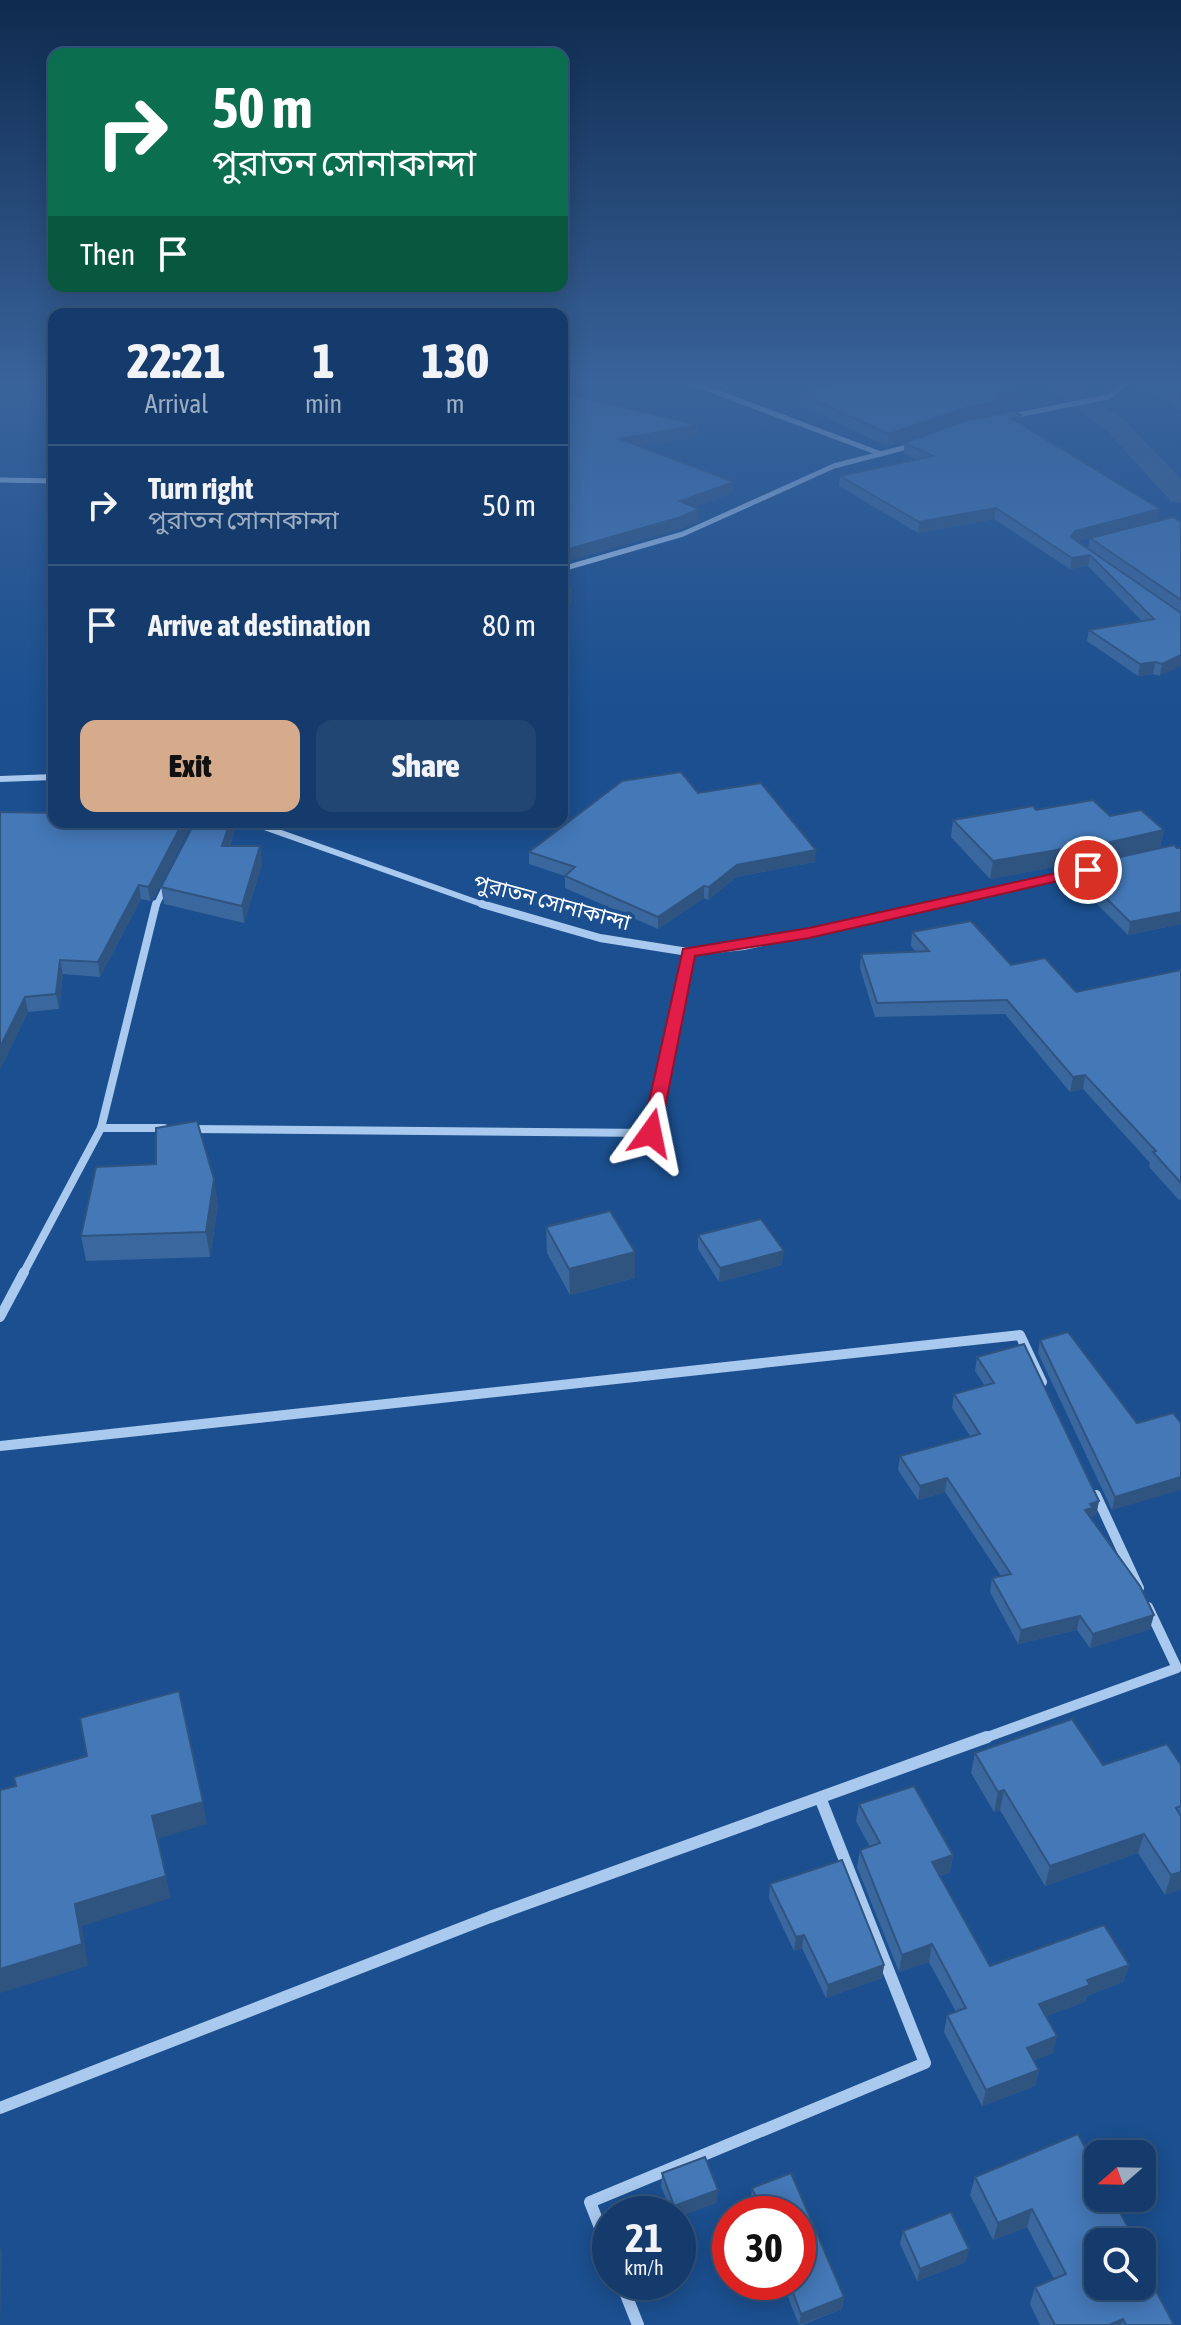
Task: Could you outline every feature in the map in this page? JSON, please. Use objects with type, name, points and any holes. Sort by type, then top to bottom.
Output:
[{"type":"street","points":[[568,567],[683,534],[775,492]]},
{"type":"street","points":[[0,779],[48,777]]},
{"type":"street","name":"পুরাতন সোনাকান্দা","points":[[267,828],[504,912],[600,938],[688,952],[744,946],[809,933],[1088,870]]},
{"type":"street","points":[[0,1317],[101,1128],[156,905],[170,877]]},
{"type":"street","points":[[101,1128],[651,1133],[688,952]]},
{"type":"street","points":[[0,1446],[1020,1335],[1048,1393]]},
{"type":"street","points":[[0,2108],[490,1917],[821,1800],[1177,1668],[1088,1480]]},
{"type":"street","points":[[604,2196],[925,2063],[821,1800]]},
{"type":"street","points":[[628,2300],[638,2325]]},
{"type":"building","points":[[568,492],[704,492],[680,501],[699,509],[568,549]]},
{"type":"building","points":[[868,492],[1133,492],[1160,509],[1075,531],[1071,537],[1181,613],[1181,655],[1162,664],[1140,664],[1089,630],[1154,619],[1090,555],[1072,558],[996,508],[919,522]]},
{"type":"building","points":[[1173,517],[1181,522],[1181,600],[1090,538]]},
{"type":"building","points":[[681,772],[698,793],[761,783],[816,850],[737,865],[709,887],[704,886],[658,917],[565,876],[575,867],[529,852],[560,828],[568,828],[568,822],[622,781]]},
{"type":"building","points":[[1093,800],[1110,816],[1141,810],[1164,830],[1066,852],[1062,849],[993,861],[953,820],[1033,806],[1036,810]]},
{"type":"building","points":[[0,812],[48,813],[48,828],[180,828],[151,883],[148,887],[139,885],[98,962],[60,960],[56,994],[25,997],[0,1047]]},
{"type":"building","points":[[192,828],[228,828],[222,846],[260,846],[242,906],[161,887]]},
{"type":"building","points":[[1174,845],[1181,848],[1181,912],[1130,922],[1075,867]]},
{"type":"building","points":[[971,921],[1011,965],[1045,958],[1076,992],[1181,970],[1181,1183],[1153,1152],[1156,1151],[1085,1075],[1073,1077],[1007,1000],[877,1003],[861,954],[929,951],[912,932]]},
{"type":"building","points":[[197,1121],[214,1179],[206,1232],[81,1236],[96,1167],[156,1164],[156,1128]]},
{"type":"building","points":[[610,1211],[635,1252],[569,1269],[546,1227]]},
{"type":"building","points":[[761,1219],[784,1251],[720,1268],[698,1235]]},
{"type":"building","points":[[1068,1332],[1137,1423],[1173,1413],[1181,1423],[1181,1477],[1115,1497],[1040,1340]]},
{"type":"building","points":[[1024,1344],[1099,1501],[1090,1504],[1093,1508],[1085,1510],[1140,1586],[1154,1615],[1093,1634],[1080,1616],[1021,1630],[992,1578],[1011,1574],[947,1478],[920,1486],[900,1456],[980,1434],[954,1394],[994,1383],[977,1357]]},
{"type":"building","points":[[179,1691],[203,1802],[152,1816],[166,1876],[75,1904],[82,1944],[0,1969],[0,1790],[16,1786],[14,1777],[87,1756],[80,1718]]},
{"type":"building","points":[[1072,1719],[1103,1765],[1167,1744],[1181,1765],[1181,1806],[1176,1808],[1181,1816],[1181,1872],[1171,1875],[1144,1834],[1050,1866],[1004,1790],[998,1792],[975,1753]]},
{"type":"building","points":[[914,1786],[953,1855],[932,1862],[990,1966],[1104,1925],[1129,1965],[1087,1980],[1090,1985],[1039,2004],[1057,2036],[1027,2048],[1039,2070],[986,2090],[947,2015],[966,2008],[932,1944],[902,1955],[860,1850],[880,1843],[859,1804]]},
{"type":"building","points":[[842,1860],[884,1965],[828,1985],[804,1935],[796,1937],[770,1884]]},
{"type":"building","points":[[1078,2134],[1084,2145],[1084,2212],[1120,2212],[1128,2228],[1084,2228],[1084,2300],[1156,2300],[1156,2291],[1174,2325],[1126,2325],[1123,2319],[1109,2325],[1055,2325],[1035,2287],[1066,2274],[1032,2209],[998,2223],[975,2177]]},
{"type":"building","points":[[705,2157],[718,2190],[696,2198],[670,2196],[662,2173]]},
{"type":"building","points":[[791,2173],[801,2196],[755,2196],[752,2188]]},
{"type":"building","points":[[951,2212],[969,2249],[920,2269],[903,2231]]},
{"type":"building","points":[[816,2231],[844,2297],[801,2314],[796,2300],[816,2300]]},
{"type":"route","points":[[651,1133],[688,952],[744,946],[809,933],[1088,870]]}]
